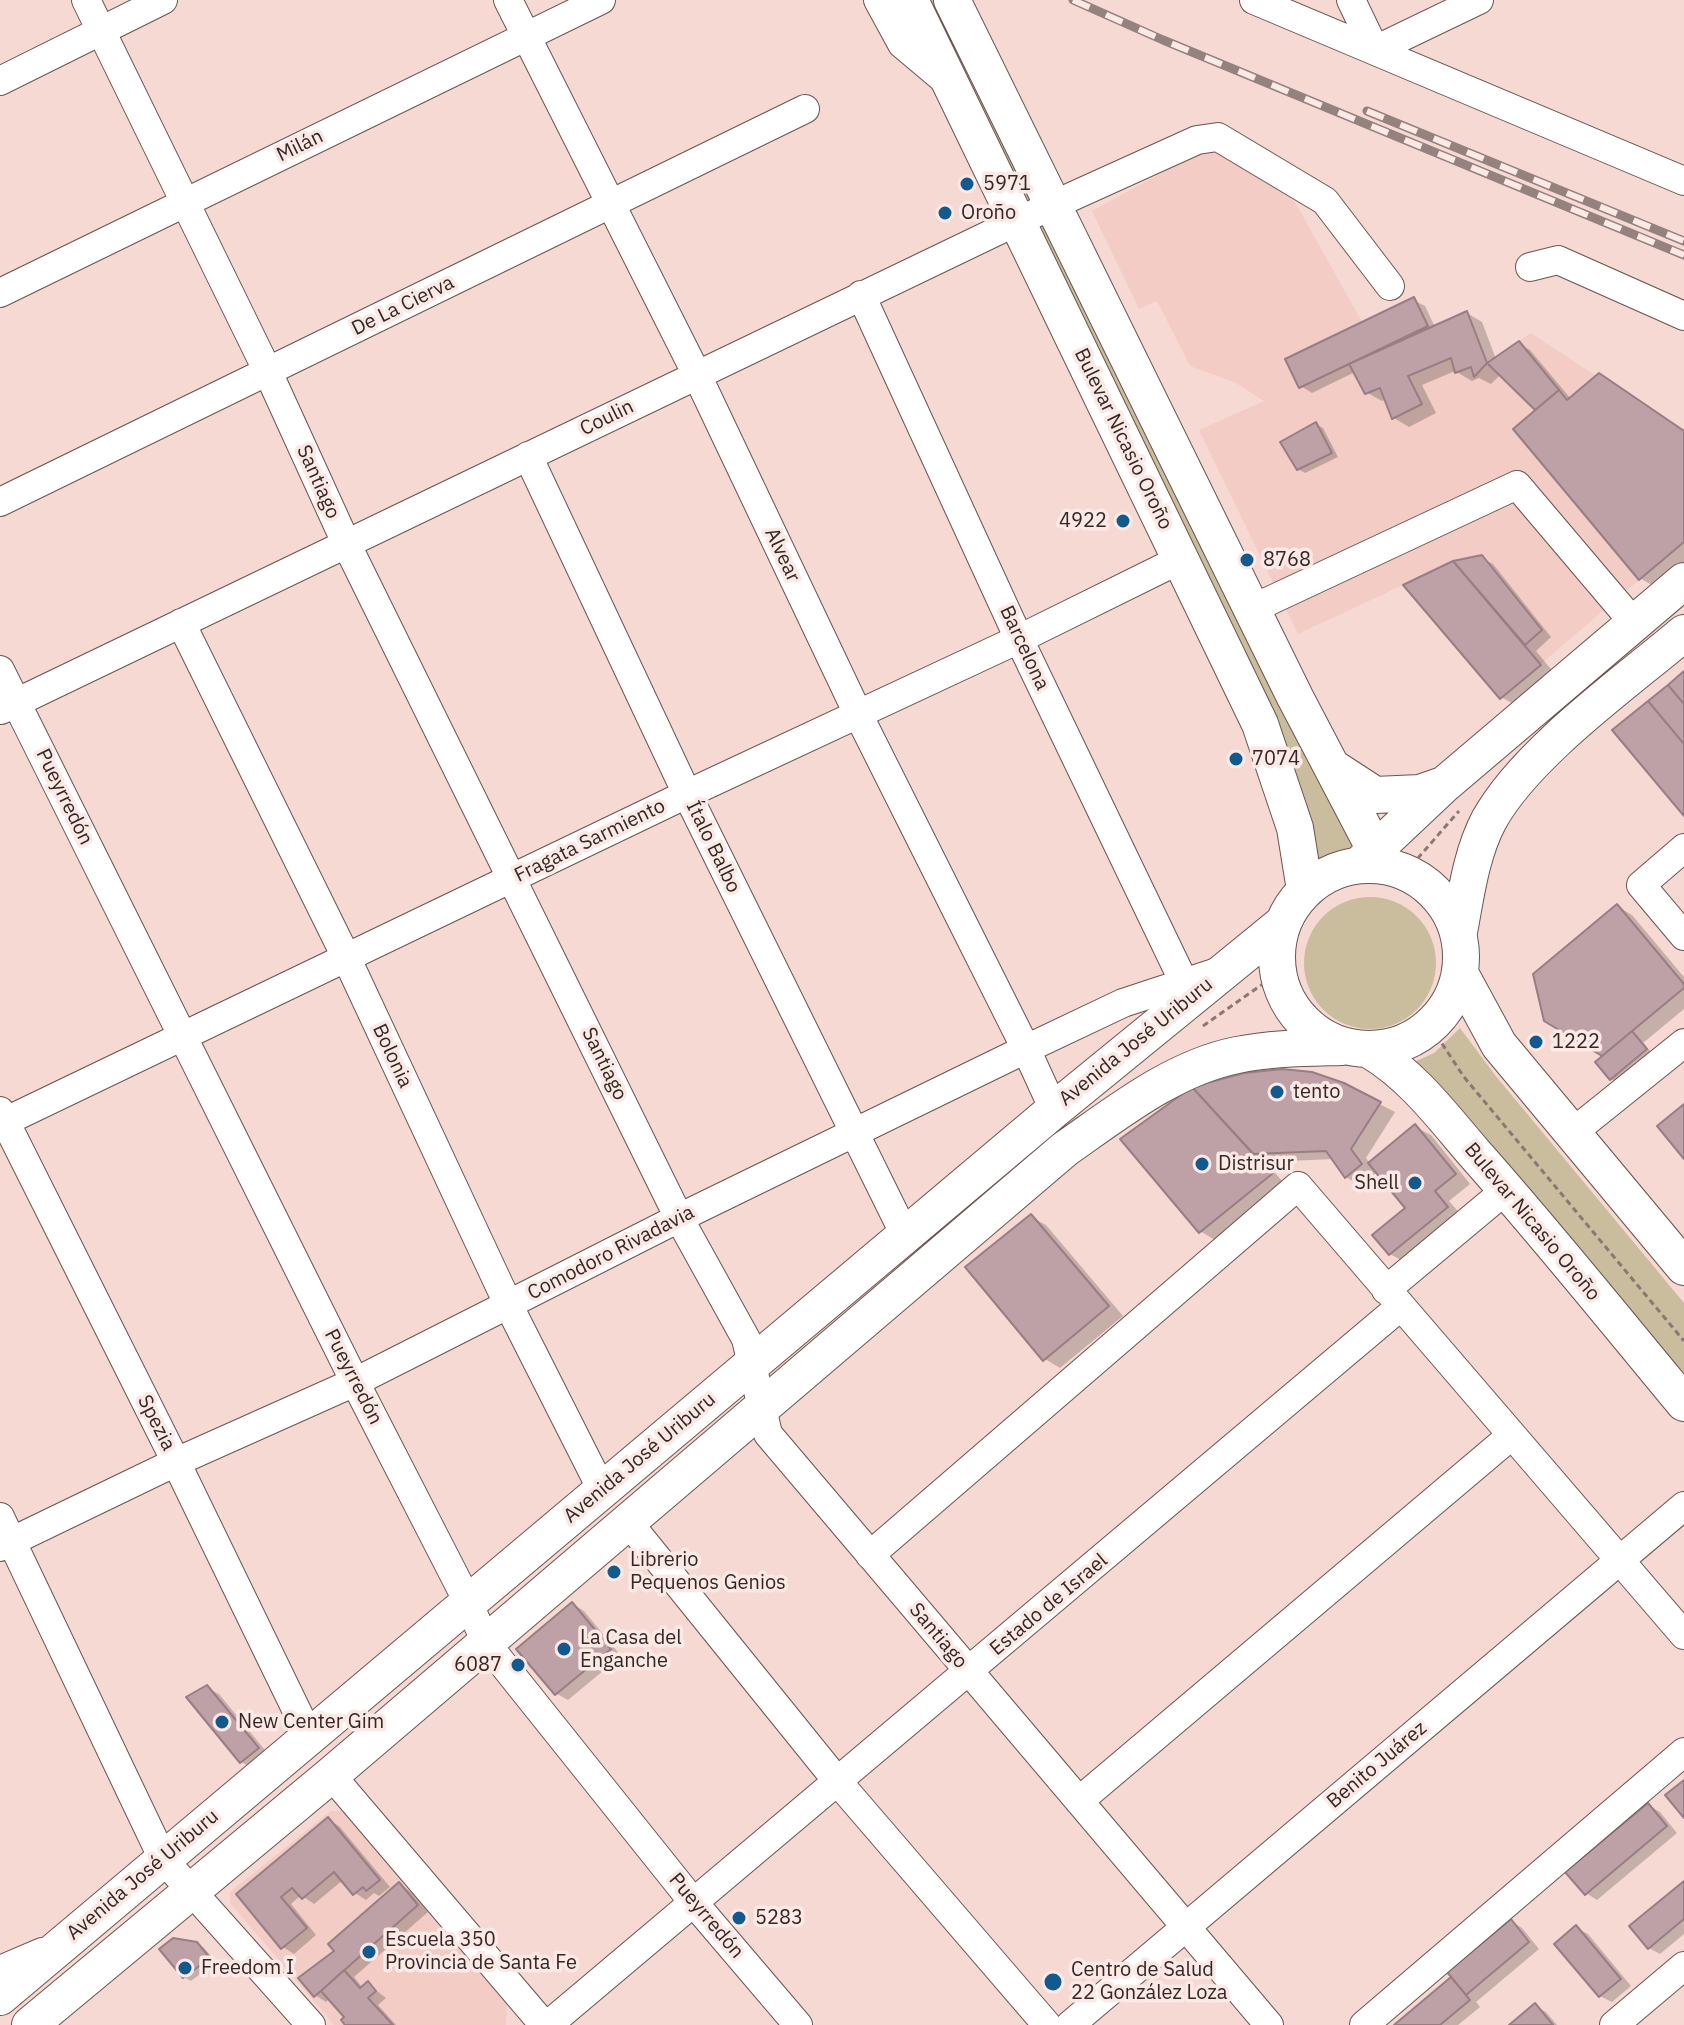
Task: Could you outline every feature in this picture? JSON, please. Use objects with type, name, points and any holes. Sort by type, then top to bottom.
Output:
[{"type":"main road","name":"Bulevar Nicasio Oroño","points":[[910,0],[1260,724],[1295,828],[1305,890]]},
{"type":"main road","name":"Bulevar Nicasio Oroño","points":[[952,0],[1329,765],[1372,860]]},
{"type":"main road","points":[[1372,860],[1405,871],[1439,896],[1459,932],[1463,954],[1461,975],[1450,1004],[1431,1027],[1403,1044],[1357,1049],[1312,1031],[1289,1006],[1277,974],[1282,924],[1292,906],[1305,890],[1337,870],[1372,860],[1445,784],[1684,581]]},
{"type":"main road","points":[[1459,932],[1473,862],[1488,821],[1507,792],[1560,737],[1684,633]]},
{"type":"main road","points":[[1329,765],[1375,795],[1420,793],[1445,784]]},
{"type":"main road","name":"Avenida José Uriburu","points":[[0,1997],[1054,1110],[1188,991],[1225,970],[1282,924]]},
{"type":"main road","points":[[1461,975],[1499,1045],[1684,1267]]},
{"type":"main road","name":"Avenida José Uriburu","points":[[41,2021],[1065,1149],[1144,1095],[1183,1073],[1233,1055],[1273,1049],[1357,1049]]},
{"type":"main road","name":"Bulevar Nicasio Oroño","points":[[1357,1049],[1392,1063],[1418,1089],[1507,1189],[1684,1403]]},
{"type":"street","name":"Santiago","points":[[86,0],[268,372],[346,543],[679,1218],[746,1339],[768,1434],[1269,2025]]},
{"type":"street","points":[[0,81],[163,0]]},
{"type":"street","name":"Alvear","points":[[508,0],[697,375],[858,714],[1054,1110]]},
{"type":"street","name":"Milán","points":[[0,293],[601,0]]},
{"type":"street","points":[[878,0],[902,44],[953,87]]},
{"type":"street","points":[[1254,0],[1684,181]]},
{"type":"street","points":[[1351,0],[1375,50]]},
{"type":"street","points":[[1375,50],[1479,0]]},
{"type":"street","name":"De La Cierva","points":[[0,502],[805,109]]},
{"type":"street","name":"Coulin","points":[[8,706],[861,295],[1197,140],[1218,137],[1325,201],[1390,286]]},
{"type":"street","points":[[1530,267],[1558,260],[1684,316]]},
{"type":"street","name":"Barcelona","points":[[861,295],[1019,639],[1188,991]]},
{"type":"street","name":"Ítalo Balbo","points":[[528,456],[687,794],[905,1235]]},
{"type":"street","points":[[1252,609],[1517,485],[1634,623]]},
{"type":"street","name":"Fragata Sarmiento","points":[[2,1119],[184,1038],[1181,559]]},
{"type":"street","name":"Bolonia","points":[[181,623],[347,959],[509,1306],[602,1490]]},
{"type":"street","name":"Pueyrredón","points":[[0,670],[8,706],[184,1038],[486,1643],[694,1903],[798,2025]]},
{"type":"street","points":[[1684,848],[1641,885],[1684,936]]},
{"type":"street","name":"Comodoro Rivadavia","points":[[4,1535],[355,1382],[679,1218],[1123,1003],[1188,991]]},
{"type":"street","points":[[1572,1133],[1684,1043]]},
{"type":"street","name":"Spezia","points":[[2,1119],[176,1462],[309,1736]]},
{"type":"street","points":[[870,1555],[1298,1186],[1684,1635]]},
{"type":"street","name":"Estado de Israel","points":[[546,2025],[969,1672],[1394,1298],[1507,1189]]},
{"type":"street","points":[[1079,1801],[1512,1435]]},
{"type":"street","name":"Benito Juárez","points":[[1070,2025],[1684,1506]]},
{"type":"street","points":[[628,1522],[838,1782],[1047,2025]]},
{"type":"street","points":[[4,1535],[163,1859],[311,2025]]},
{"type":"street","points":[[1364,2025],[1684,1752]]},
{"type":"street","points":[[331,1775],[546,2025]]},
{"type":"street","points":[[0,1970],[65,1942]]},
{"type":"street","points":[[1614,2025],[1684,1966]]},
{"type":"path","points":[[1431,1027],[1464,1077],[1684,1341]]},
{"type":"shaded area","points":[[910,0],[952,0],[1329,765],[1359,865],[1337,870],[1320,879]]},
{"type":"shaded area","points":[[1215,144],[1295,202],[1362,322],[1414,297],[1428,326],[1467,311],[1487,363],[1531,333],[1684,434],[1639,580],[1500,699],[1403,585],[1298,634],[1199,430],[1264,401],[1236,383],[1190,366],[1157,301],[1139,309],[1092,211]]},
{"type":"shaded area","points":[[1370,897],[1395,902],[1417,916],[1431,938],[1436,963],[1431,988],[1417,1010],[1395,1024],[1370,1029],[1345,1024],[1323,1010],[1309,988],[1304,963],[1309,938],[1323,916],[1345,902]]},
{"type":"shaded area","points":[[1460,1028],[1495,1075],[1684,1303],[1684,1376],[1414,1062],[1434,1053]]},
{"type":"shaded area","name":"Escuela 350 Provincia de Santa Fe","points":[[331,1811],[345,1811],[507,2002],[506,2025],[334,2025],[230,1903],[230,1892]]},
{"type":"building","points":[[1414,297],[1428,326],[1299,388],[1285,359]]},
{"type":"building","points":[[1467,311],[1487,363],[1474,377],[1471,367],[1455,373],[1451,358],[1408,376],[1422,404],[1392,419],[1380,388],[1365,394],[1349,364]]},
{"type":"building","points":[[1519,341],[1559,390],[1535,410],[1487,363]]},
{"type":"building","points":[[1599,373],[1684,431],[1684,542],[1639,580],[1513,429],[1559,390],[1567,400]]},
{"type":"building","points":[[1316,422],[1332,453],[1297,470],[1280,442]]},
{"type":"building","points":[[1482,555],[1542,630],[1525,645],[1453,561]]},
{"type":"building","points":[[1453,561],[1541,665],[1500,699],[1403,585]]},
{"type":"building","points":[[1684,671],[1684,704],[1668,685]]},
{"type":"building","points":[[1668,685],[1684,704],[1684,744],[1648,701]]},
{"type":"building","points":[[1648,701],[1684,744],[1684,816],[1612,730]]},
{"type":"building","points":[[1617,904],[1684,984],[1684,988],[1602,1056],[1544,1021],[1533,974]]},
{"type":"building","points":[[1632,1031],[1647,1049],[1610,1080],[1595,1062]]},
{"type":"building","points":[[1282,1069],[1312,1072],[1344,1083],[1381,1102],[1351,1149],[1362,1164],[1345,1178],[1326,1151],[1253,1154],[1192,1087],[1244,1073]]},
{"type":"building","name":"Distrisur","points":[[1192,1087],[1272,1174],[1199,1233],[1120,1139]]},
{"type":"building","points":[[1684,1104],[1684,1159],[1657,1126]]},
{"type":"building","name":"Shell","points":[[1415,1124],[1456,1174],[1435,1191],[1448,1207],[1389,1255],[1372,1235],[1405,1208],[1368,1163]]},
{"type":"building","points":[[1031,1214],[1109,1306],[1043,1361],[965,1267]]},
{"type":"building","name":"La Casa del Enganche","points":[[572,1602],[611,1649],[555,1695],[516,1649]]},
{"type":"building","name":"New Center Gim","points":[[207,1685],[259,1748],[240,1763],[186,1697]]},
{"type":"building","points":[[1684,1780],[1684,1818],[1665,1795]]},
{"type":"building","points":[[1648,1803],[1667,1826],[1585,1895],[1565,1872]]},
{"type":"building","points":[[328,1817],[380,1880],[366,1891],[363,1887],[353,1895],[334,1872],[302,1899],[292,1888],[281,1897],[307,1928],[281,1949],[236,1894]]},
{"type":"building","points":[[1684,1881],[1684,1919],[1648,1949],[1629,1926]]},
{"type":"building","points":[[399,1882],[418,1905],[314,1997],[298,1978],[334,1951],[328,1944]]},
{"type":"building","points":[[1511,1919],[1529,1942],[1466,1995],[1447,1972]]},
{"type":"building","points":[[1576,1925],[1621,1979],[1599,1997],[1554,1944]]},
{"type":"building","name":"Freedom I","points":[[173,1938],[197,1942],[210,1958],[183,1978],[159,1949]]},
{"type":"building","points":[[344,1970],[360,1988],[368,1981],[376,1991],[368,1998],[393,2025],[345,2025],[341,2020],[344,2017],[321,1991]]},
{"type":"building","points":[[1451,1977],[1470,2000],[1440,2025],[1394,2025]]},
{"type":"building","points":[[1535,2003],[1553,2025],[1509,2025]]},
{"type":"railway","points":[[1073,0],[1684,255]]},
{"type":"railway","points":[[1367,111],[1684,241]]},
{"type":"place","name":"5971","points":[[967,184]]},
{"type":"place","name":"Oroño","points":[[945,213]]},
{"type":"place","name":"4922","points":[[1123,521]]},
{"type":"place","name":"8768","points":[[1247,560]]},
{"type":"place","name":"7074","points":[[1236,759]]},
{"type":"place","name":"1222","points":[[1536,1042]]},
{"type":"place","name":"tento","points":[[1277,1092]]},
{"type":"place","name":"Distrisur","points":[[1202,1164]]},
{"type":"place","name":"Shell","points":[[1415,1183]]},
{"type":"place","name":"Librerio Pequenos Genios","points":[[614,1572]]},
{"type":"place","name":"La Casa del Enganche","points":[[564,1649]]},
{"type":"place","name":"6087","points":[[518,1665]]},
{"type":"place","name":"New Center Gim","points":[[222,1722]]},
{"type":"place","name":"5283","points":[[739,1918]]},
{"type":"place","name":"Escuela 350 Provincia de Santa Fe","points":[[369,1952]]},
{"type":"place","name":"Freedom I","points":[[185,1968]]},
{"type":"place","name":"Centro de Salud 22 González Loza","points":[[1053,1982]]}]
